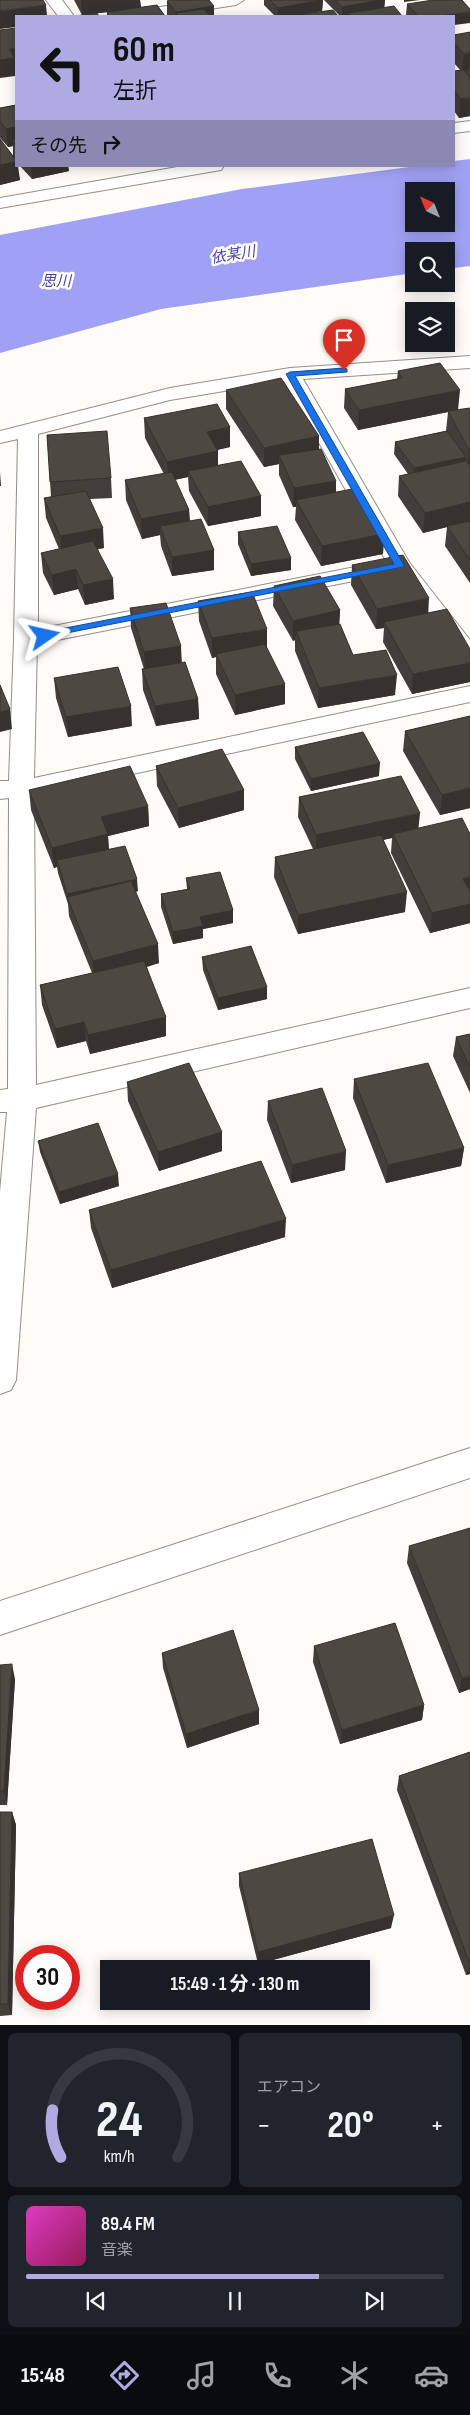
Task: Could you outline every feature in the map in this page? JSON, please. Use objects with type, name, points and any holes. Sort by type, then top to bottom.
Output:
[{"type":"street","points":[[54,0],[65,15]]},
{"type":"street","points":[[140,15],[231,1],[238,15]]},
{"type":"street","points":[[455,128],[470,126]]},
{"type":"street","points":[[0,203],[209,167]]},
{"type":"street","points":[[0,437],[170,394],[290,374],[470,362]]},
{"type":"street","points":[[290,374],[399,565],[470,656]]},
{"type":"street","points":[[0,1380],[11,1100],[11,790],[26,639],[28,431]]},
{"type":"street","points":[[26,639],[399,565]]},
{"type":"street","points":[[11,790],[470,694]]},
{"type":"street","points":[[11,1100],[470,998]]},
{"type":"street","points":[[0,1618],[470,1463]]},
{"type":"water","name":"思川","points":[[470,159],[470,266],[455,268],[455,242],[405,242],[405,274],[161,309],[0,353],[0,235],[242,189],[409,167],[455,167],[455,161]]},
{"type":"building","points":[[0,0],[43,0],[46,5],[0,11]]},
{"type":"building","points":[[209,0],[214,6],[176,12],[167,1]]},
{"type":"building","points":[[270,0],[321,0],[278,8]]},
{"type":"building","points":[[335,0],[380,0],[342,7]]},
{"type":"building","points":[[433,0],[462,0],[470,9],[470,12],[445,15],[417,15],[407,4]]},
{"type":"building","points":[[157,5],[164,15],[108,15],[107,12]]},
{"type":"building","points":[[394,6],[401,15],[350,15],[349,13]]},
{"type":"building","points":[[204,9],[209,15],[177,15],[176,13]]},
{"type":"building","points":[[333,10],[337,15],[297,15]]},
{"type":"building","points":[[97,13],[98,15],[82,15]]},
{"type":"building","points":[[15,28],[15,48],[10,49],[14,58],[0,60],[0,30]]},
{"type":"building","points":[[470,32],[470,53],[464,54],[455,44],[455,35]]},
{"type":"building","points":[[464,70],[470,78],[470,98],[460,99],[455,92],[455,71]]},
{"type":"building","points":[[15,105],[15,127],[6,129],[0,121],[0,108]]},
{"type":"building","points":[[0,139],[15,159],[15,162],[0,165]]},
{"type":"building","points":[[440,363],[460,390],[359,410],[345,389],[402,378],[398,371]]},
{"type":"building","points":[[281,378],[319,436],[264,448],[226,390]]},
{"type":"building","points":[[217,404],[230,427],[207,432],[218,451],[167,462],[144,418]]},
{"type":"building","points":[[470,408],[470,450],[469,450],[448,411]]},
{"type":"building","points":[[107,431],[111,478],[50,482],[47,435]]},
{"type":"building","points":[[447,431],[466,457],[414,468],[395,442]]},
{"type":"building","points":[[321,449],[336,481],[294,488],[279,455]]},
{"type":"building","points":[[241,461],[261,496],[208,507],[188,471]]},
{"type":"building","points":[[466,461],[470,466],[470,502],[425,513],[399,476]]},
{"type":"building","points":[[172,472],[189,510],[141,519],[125,480]]},
{"type":"building","points":[[357,488],[384,534],[322,546],[296,500]]},
{"type":"building","points":[[86,491],[103,528],[60,536],[44,498]]},
{"type":"building","points":[[201,519],[214,550],[172,557],[160,526]]},
{"type":"building","points":[[470,521],[470,560],[447,526]]},
{"type":"building","points":[[277,526],[291,558],[251,564],[238,532]]},
{"type":"building","points":[[93,541],[113,579],[83,585],[76,569],[52,575],[41,553]]},
{"type":"building","points":[[403,555],[429,598],[377,609],[352,565]]},
{"type":"building","points":[[320,576],[340,610],[293,621],[274,586]]},
{"type":"building","points":[[252,592],[267,629],[212,638],[198,601]]},
{"type":"building","points":[[166,603],[181,646],[144,652],[130,608]]},
{"type":"building","points":[[447,609],[470,649],[470,663],[413,674],[384,622]]},
{"type":"building","points":[[340,624],[353,655],[386,650],[397,675],[319,688],[296,631]]},
{"type":"building","points":[[265,644],[285,684],[235,695],[216,654]]},
{"type":"building","points":[[185,662],[198,699],[155,706],[142,669]]},
{"type":"building","points":[[118,667],[131,706],[66,717],[54,678]]},
{"type":"building","points":[[0,685],[10,709],[0,712]]},
{"type":"building","points":[[470,716],[470,788],[442,795],[405,731]]},
{"type":"building","points":[[363,732],[380,763],[311,779],[295,747]]},
{"type":"building","points":[[222,749],[244,790],[178,808],[156,766]]},
{"type":"building","points":[[130,766],[148,806],[101,817],[108,834],[52,848],[29,790]]},
{"type":"building","points":[[401,776],[420,813],[316,835],[299,797]]},
{"type":"building","points":[[462,818],[470,834],[470,877],[463,879],[470,891],[470,904],[432,913],[393,834]]},
{"type":"building","points":[[381,835],[407,892],[298,915],[275,857]]},
{"type":"building","points":[[125,846],[137,879],[67,894],[57,860]]},
{"type":"building","points":[[220,872],[233,910],[200,917],[203,926],[173,932],[161,894],[190,889],[186,878]]},
{"type":"building","points":[[131,881],[158,944],[93,961],[67,897]]},
{"type":"building","points":[[251,946],[267,987],[218,998],[202,957]]},
{"type":"building","points":[[144,961],[166,1017],[88,1035],[84,1022],[55,1029],[40,985]]},
{"type":"building","points":[[470,1034],[470,1068],[456,1037]]},
{"type":"building","points":[[189,1063],[222,1132],[158,1152],[127,1082]]},
{"type":"building","points":[[428,1063],[464,1148],[388,1165],[354,1079]]},
{"type":"building","points":[[322,1088],[346,1151],[292,1165],[268,1101]]},
{"type":"building","points":[[98,1123],[118,1174],[59,1192],[38,1141]]},
{"type":"building","points":[[261,1161],[286,1219],[111,1270],[89,1210]]},
{"type":"building","points":[[470,1528],[470,1676],[462,1678],[409,1546]]},
{"type":"building","points":[[395,1623],[424,1705],[342,1730],[314,1646]]},
{"type":"building","points":[[233,1630],[259,1710],[186,1734],[162,1653]]},
{"type":"building","points":[[12,1664],[4,1791],[0,1791],[0,1665]]},
{"type":"building","points":[[470,1752],[470,1964],[399,1776]]},
{"type":"building","points":[[0,1812],[12,1812],[8,2004],[0,2004]]},
{"type":"building","points":[[372,1839],[394,1915],[258,1952],[239,1873]]},
{"type":"route","points":[[45,636],[399,565],[290,374],[344,370]]},
{"type":"water label","name":"依某川","points":[[233,255]]}]
